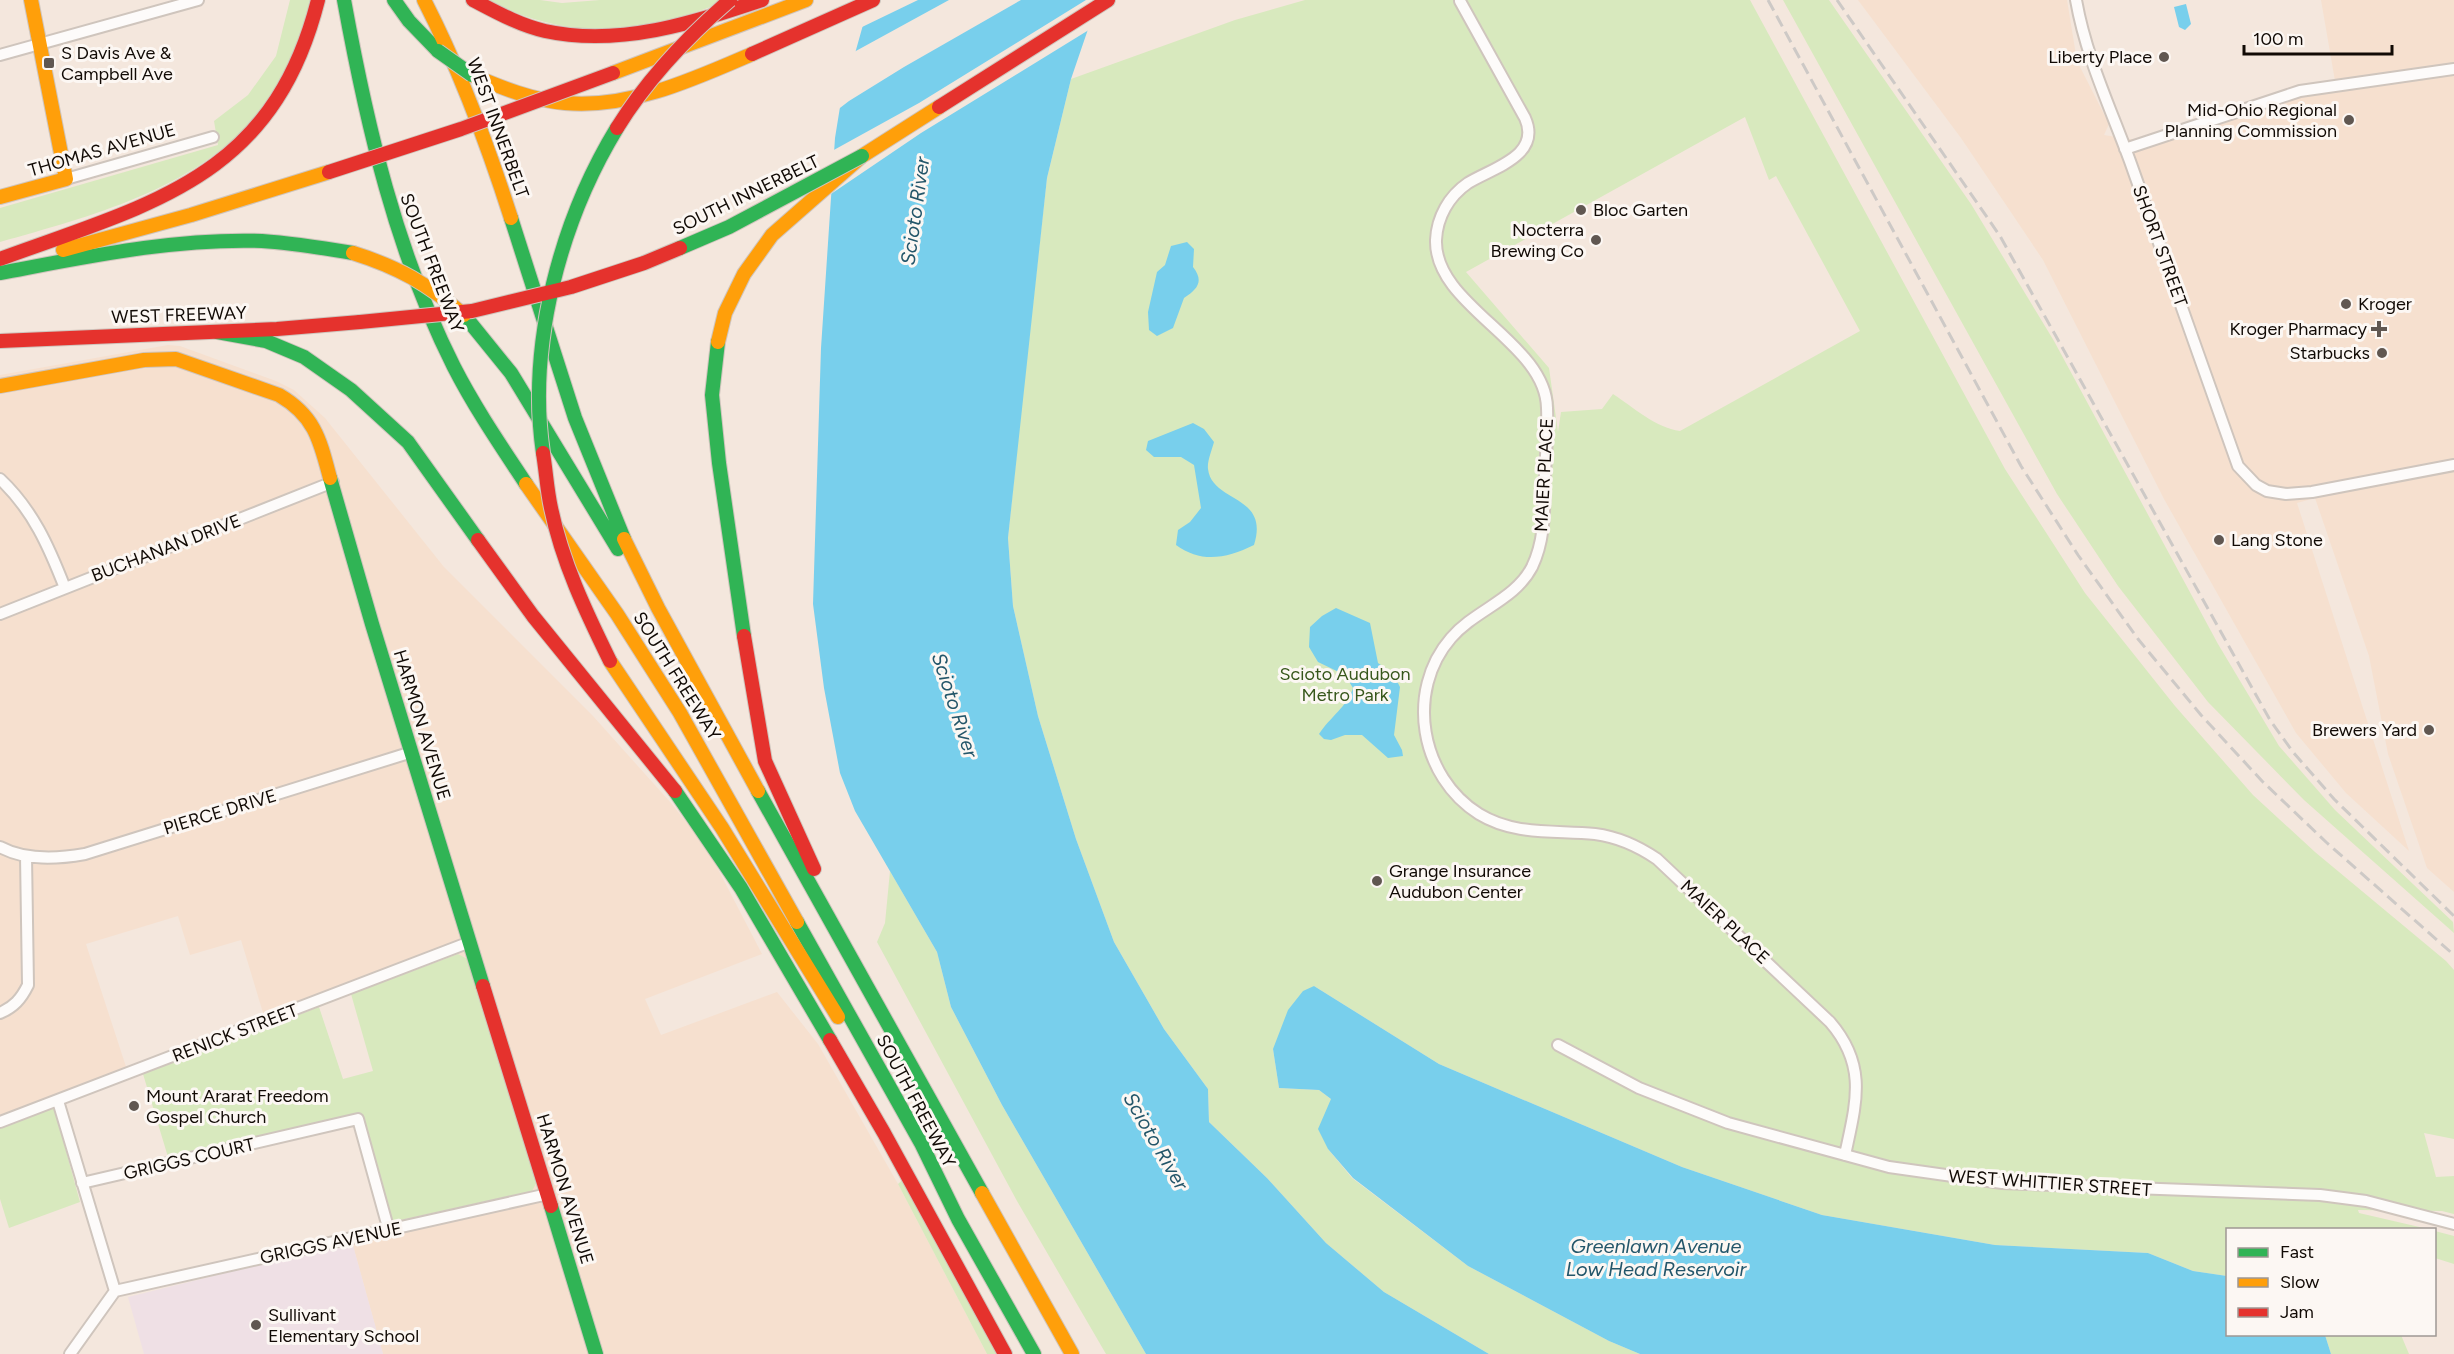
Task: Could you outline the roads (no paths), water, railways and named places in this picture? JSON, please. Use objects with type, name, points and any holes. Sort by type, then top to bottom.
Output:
[{"type":"main road","points":[[31,0],[66,179]]},
{"type":"main road","points":[[0,259],[152,201],[210,169],[255,130],[286,86],[304,53],[318,0]]},
{"type":"main road","name":"SOUTH FREEWAY","points":[[344,0],[361,93],[391,209],[430,315],[454,366],[483,418],[554,527],[617,614],[692,732],[921,1143],[928,1163],[1034,1354]]},
{"type":"main road","points":[[394,0],[409,21],[438,51],[472,75],[519,95],[576,104],[631,99],[716,70],[873,0]]},
{"type":"main road","name":"WEST INNERBELT","points":[[424,0],[449,48],[465,86],[491,156],[527,272]]},
{"type":"main road","points":[[473,0],[507,18],[533,28],[579,37],[603,38],[647,34],[692,23],[762,0]]},
{"type":"main road","points":[[730,0],[694,30],[670,55],[621,120],[584,189],[554,274],[541,350],[539,408],[543,460],[552,510],[566,559],[610,661],[660,739],[704,801],[805,960],[913,1146],[928,1163]]},
{"type":"main road","points":[[0,267],[191,215],[461,129],[806,0]]},
{"type":"main road","name":"SOUTH INNERBELT","points":[[360,322],[472,310],[572,287],[623,270],[729,227],[862,156],[1108,0]]},
{"type":"main road","points":[[862,156],[772,235],[733,292],[719,335],[712,373],[712,395],[731,554],[765,761],[881,1011]]},
{"type":"main road","name":"THOMAS AVENUE","points":[[0,197],[66,179]]},
{"type":"main road","points":[[0,273],[153,245],[248,240],[288,242],[353,253],[390,264],[414,275],[437,291],[464,315],[511,373],[679,648]]},
{"type":"main road","name":"SOUTH FREEWAY","points":[[527,272],[575,418],[623,537],[679,648],[1072,1354]]},
{"type":"main road","name":"WEST FREEWAY","points":[[0,341],[217,332],[360,322]]},
{"type":"main road","points":[[217,332],[266,341],[304,357],[351,390],[408,442],[533,616],[682,799],[741,888],[793,972],[885,1133],[1005,1354]]},
{"type":"main road","name":"HARMON AVENUE","points":[[0,386],[144,360],[176,358],[265,388],[294,405],[315,428],[333,482],[372,624],[596,1354]]},
{"type":"street","points":[[0,55],[198,0]]},
{"type":"street","name":"SHORT STREET","points":[[2076,0],[2085,45],[2125,149],[2238,466],[2256,485],[2276,493],[2295,494],[2454,465]]},
{"type":"street","name":"MAIER PLACE","points":[[1460,1],[1525,118],[1529,134],[1528,141],[1519,154],[1468,184],[1447,205],[1438,227],[1437,250],[1442,268],[1454,286],[1524,359],[1543,387],[1547,405],[1544,508],[1541,543],[1532,567],[1509,594],[1462,626],[1435,662],[1425,692],[1424,706],[1430,754],[1447,784],[1466,805],[1492,821],[1523,830],[1614,838],[1651,855],[1698,896],[1830,1022],[1847,1045],[1856,1068],[1857,1097],[1845,1155]]},
{"type":"street","points":[[2125,149],[2300,91],[2454,69]]},
{"type":"street","name":"THOMAS AVENUE","points":[[66,179],[213,137]]},
{"type":"street","points":[[0,479],[31,513],[47,542],[65,588]]},
{"type":"street","name":"BUCHANAN DRIVE","points":[[0,614],[333,482]]},
{"type":"street","name":"PIERCE DRIVE","points":[[0,847],[26,856],[65,857],[85,854],[412,752]]},
{"type":"street","points":[[0,1014],[14,1006],[23,996],[28,985],[26,856]]},
{"type":"street","name":"RENICK STREET","points":[[0,1122],[470,942]]},
{"type":"street","name":"WEST WHITTIER STREET","points":[[1558,1045],[1639,1088],[1706,1115],[1784,1140],[1889,1167],[2002,1184],[2320,1195],[2366,1201],[2454,1224]]},
{"type":"street","points":[[58,1101],[115,1291],[69,1354]]},
{"type":"street","name":"GRIGGS COURT","points":[[82,1184],[358,1119],[376,1175],[389,1231]]},
{"type":"street","name":"GRIGGS AVENUE","points":[[115,1291],[548,1194]]},
{"type":"water","name":"Scioto River","points":[[870,0],[1098,0],[1071,79],[1047,178],[1008,538],[1013,606],[1038,716],[1076,839],[1114,942],[1164,1029],[1208,1089],[1209,1122],[1267,1178],[1326,1243],[1384,1292],[1489,1354],[1146,1354],[1002,1105],[951,1007],[937,952],[855,811],[840,773],[824,688],[813,604],[821,348],[835,138],[840,107]]},
{"type":"water","points":[[2186,4],[2191,24],[2185,30],[2179,27],[2174,7]]},
{"type":"water","points":[[1187,242],[1194,249],[1193,267],[1199,281],[1196,288],[1184,298],[1173,328],[1157,336],[1149,330],[1148,312],[1157,272],[1165,265],[1171,246]]},
{"type":"water","points":[[1193,423],[1204,429],[1214,442],[1208,466],[1212,480],[1219,488],[1248,508],[1254,516],[1257,528],[1254,545],[1224,556],[1195,555],[1176,545],[1178,530],[1190,522],[1201,508],[1194,465],[1181,457],[1154,457],[1146,450],[1148,441]]},
{"type":"water","points":[[1336,608],[1370,623],[1378,663],[1393,673],[1400,687],[1394,735],[1403,756],[1388,758],[1362,735],[1345,735],[1331,740],[1324,739],[1319,734],[1347,701],[1353,688],[1345,675],[1318,662],[1309,647],[1310,627],[1322,616]]},
{"type":"water","name":"Greenlawn Avenue Low Head Reservoir","points":[[1314,986],[1439,1064],[1682,1167],[1822,1215],[1995,1245],[2148,1253],[2193,1271],[2226,1276],[2226,1336],[2325,1336],[2331,1354],[1640,1354],[1609,1341],[1468,1266],[1353,1178],[1328,1149],[1318,1129],[1331,1099],[1319,1090],[1279,1088],[1273,1049],[1288,1010],[1303,991]]},
{"type":"railway","points":[[1768,0],[2021,466],[2078,555],[2138,639],[2201,715],[2262,781],[2326,842],[2454,955]]},
{"type":"railway","points":[[1837,0],[2000,236],[2270,720],[2293,752],[2334,799],[2454,916]]},
{"type":"place","name":"Liberty Place","points":[[2164,57]]},
{"type":"place","name":"S Davis Ave & Campbell Ave","points":[[49,63]]},
{"type":"place","name":"Mid-Ohio Regional Planning Commission","points":[[2349,120]]},
{"type":"place","name":"Bloc Garten","points":[[1581,210]]},
{"type":"place","name":"Nocterra Brewing Co","points":[[1596,240]]},
{"type":"place","name":"Kroger","points":[[2346,304]]},
{"type":"place","name":"Kroger Pharmacy","points":[[2379,329]]},
{"type":"place","name":"Starbucks","points":[[2382,353]]},
{"type":"place","name":"Lang Stone","points":[[2219,540]]},
{"type":"place","name":"Brewers Yard","points":[[2429,730]]},
{"type":"place","name":"Grange Insurance Audubon Center","points":[[1377,881]]},
{"type":"place","name":"Mount Ararat Freedom Gospel Church","points":[[134,1106]]},
{"type":"place","name":"Sullivant Elementary School","points":[[256,1325]]},
{"type":"park label","name":"Scioto Audubon Metro Park","points":[[1345,684]]}]
